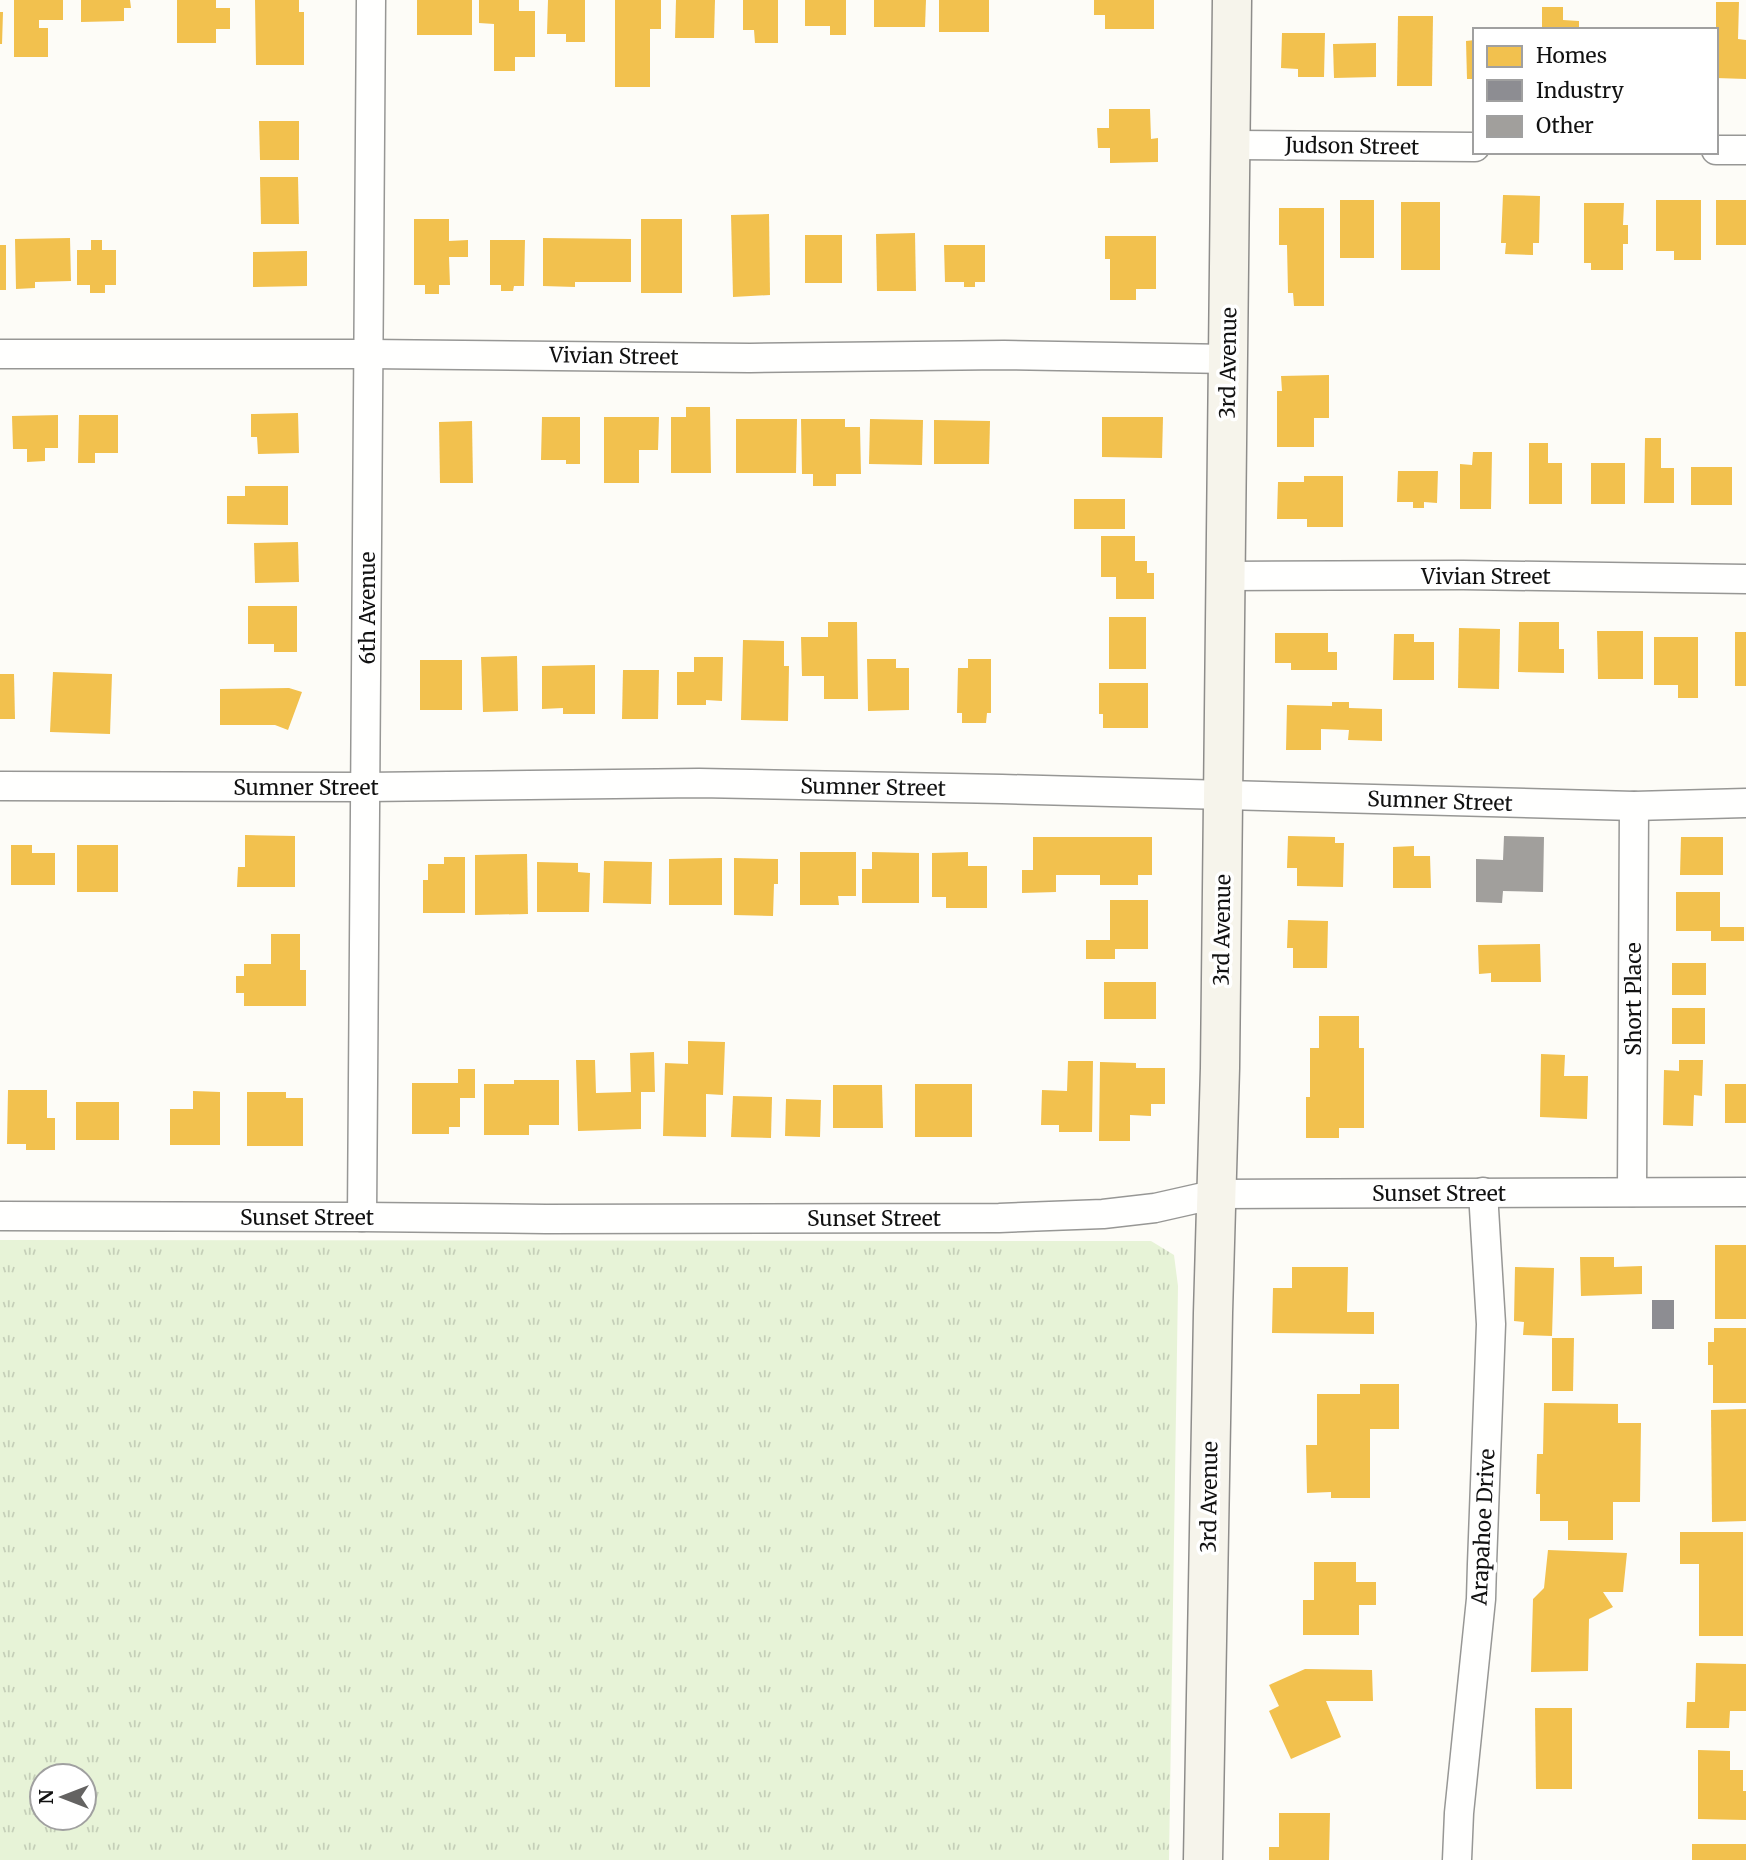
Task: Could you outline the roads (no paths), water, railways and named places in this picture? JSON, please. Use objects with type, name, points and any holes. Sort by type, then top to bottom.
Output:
[{"type":"street","name":"6th Avenue","points":[[362,1217],[371,0]]},
{"type":"street","name":"3rd Avenue","points":[[1203,1860],[1224,795],[1232,0]]},
{"type":"street","name":"Judson Street","points":[[1230,145],[1473,147]]},
{"type":"street","points":[[1718,150],[1746,150]]},
{"type":"street","name":"Vivian Street","points":[[0,354],[750,358],[1004,355],[1228,359]]},
{"type":"street","name":"Vivian Street","points":[[1226,576],[1463,575],[1746,579]]},
{"type":"street","name":"Sumner Street","points":[[0,786],[366,787],[699,783],[1634,806],[1746,803]]},
{"type":"street","name":"Short Place","points":[[1632,1192],[1634,806]]},
{"type":"street","name":"Arapahoe Drive","points":[[1457,1860],[1482,1564],[1491,1324],[1483,1192]]},
{"type":"street","name":"Sunset Street","points":[[0,1216],[999,1218],[1103,1214],[1155,1208],[1217,1194],[1746,1192]]}]
